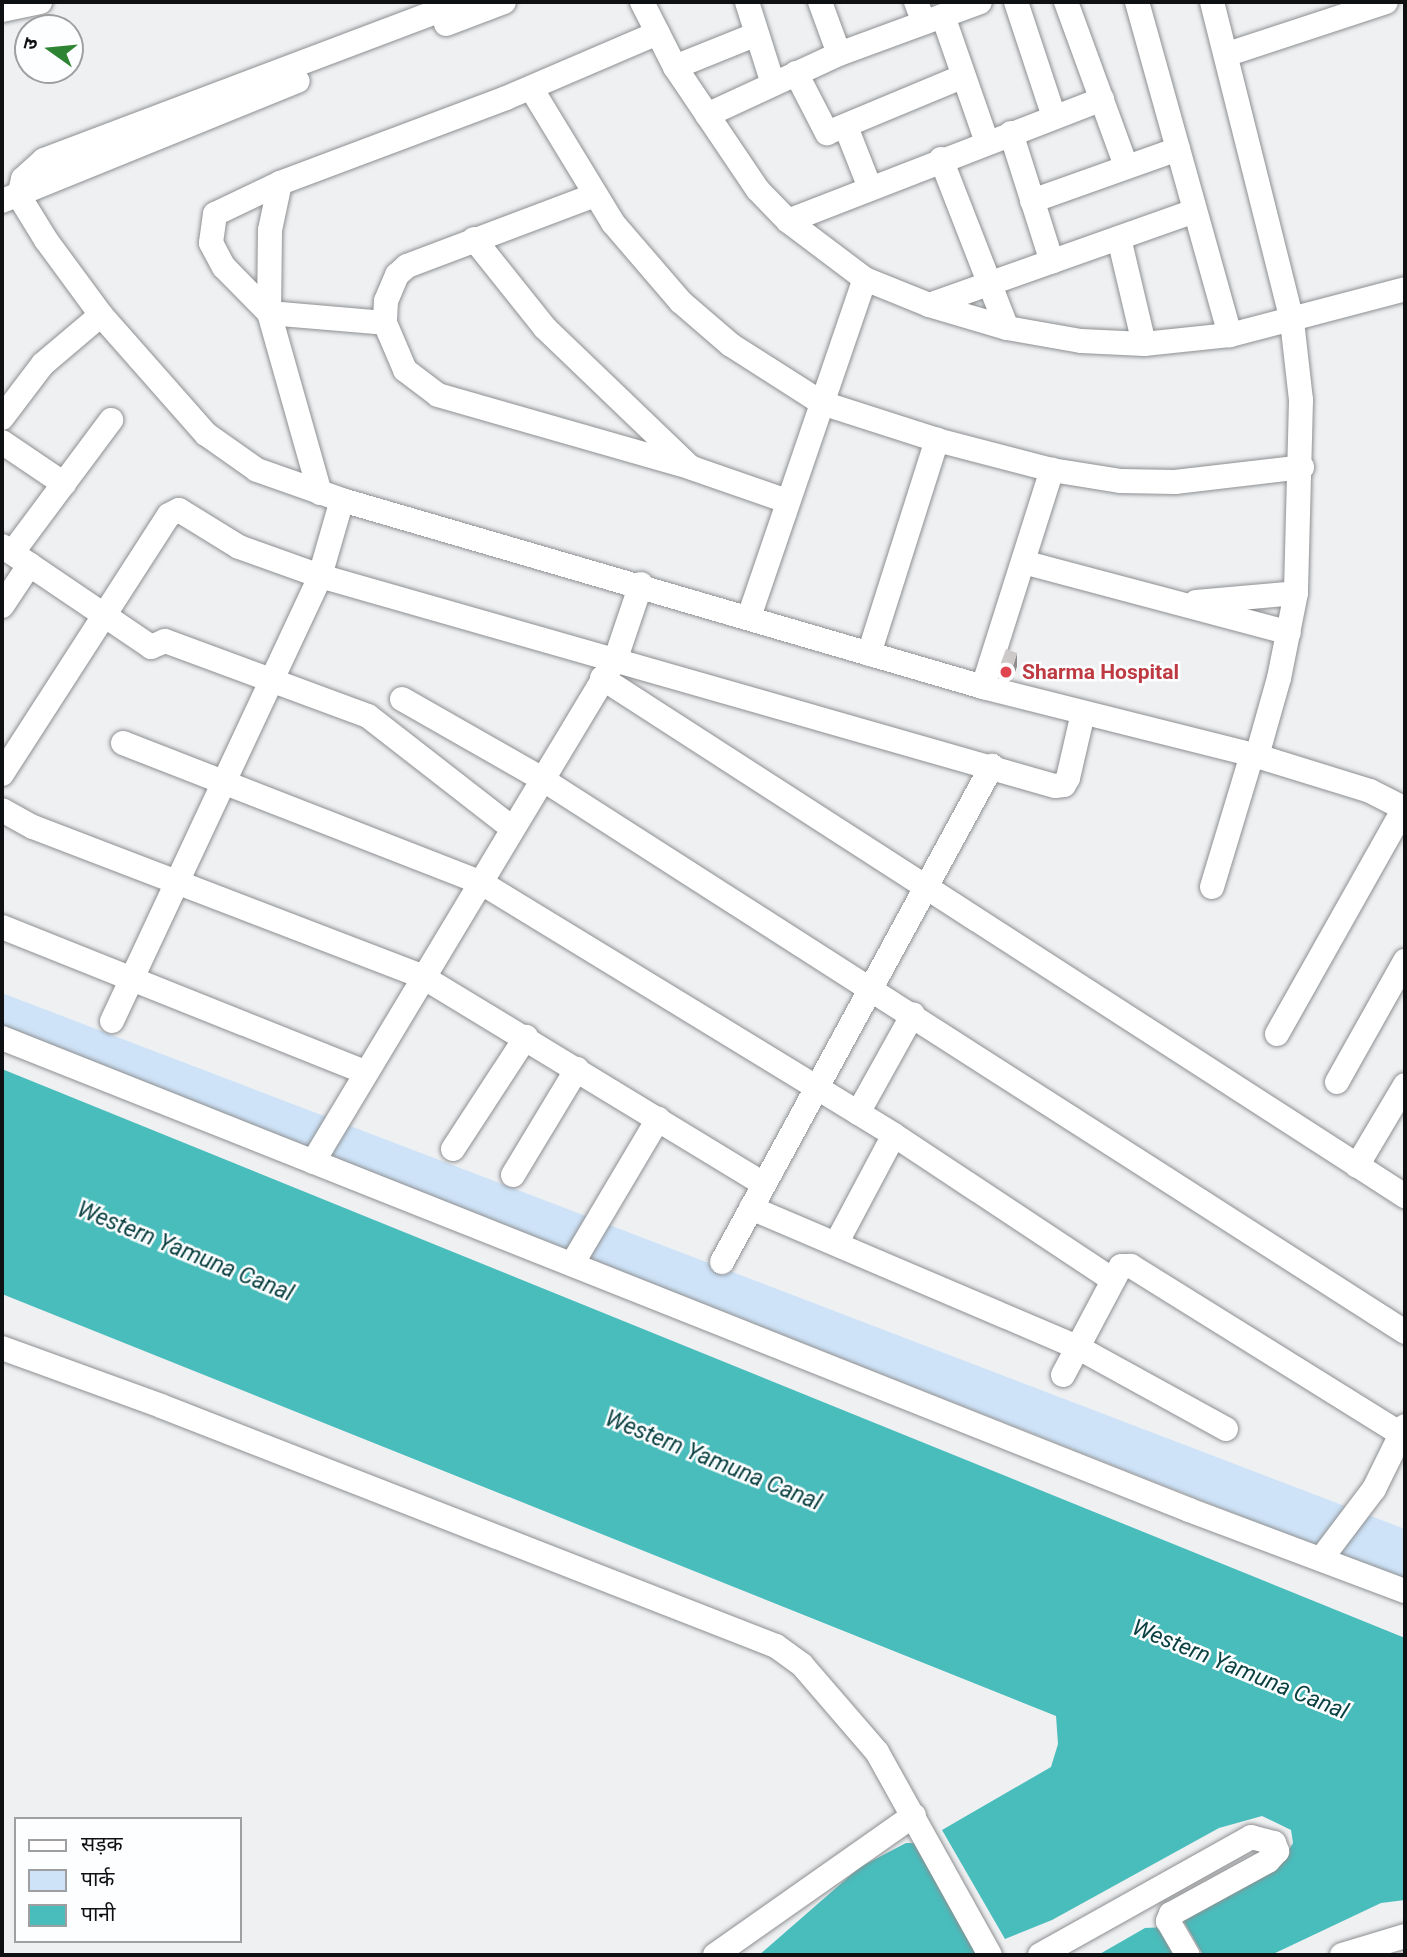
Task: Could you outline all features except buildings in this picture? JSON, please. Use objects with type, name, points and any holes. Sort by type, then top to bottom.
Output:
[{"type":"street","points":[[2,10],[40,2]]},
{"type":"street","points":[[10,198],[30,168],[44,160],[462,2]]},
{"type":"street","points":[[10,198],[505,2]]},
{"type":"street","points":[[642,2],[674,67],[758,190],[788,221],[865,279],[929,305],[1007,328],[1081,341],[1143,344],[1230,335],[1292,321],[1405,289]]},
{"type":"street","points":[[747,2],[773,84]]},
{"type":"street","points":[[820,2],[839,54]]},
{"type":"street","points":[[707,115],[928,13],[979,2]]},
{"type":"street","points":[[1016,2],[1054,117]]},
{"type":"street","points":[[1066,2],[1126,166]]},
{"type":"street","points":[[1137,2],[1230,335]]},
{"type":"street","points":[[1212,2],[1228,54],[1292,321],[1301,400],[1302,467],[1296,593],[1289,633],[1254,757],[1212,887]]},
{"type":"street","points":[[1228,54],[1386,2]]},
{"type":"street","points":[[928,13],[964,76],[987,142]]},
{"type":"street","points":[[385,323],[269,313],[224,267],[209,233],[215,214],[280,183],[531,88],[657,33]]},
{"type":"street","points":[[674,67],[757,34]]},
{"type":"street","points":[[796,73],[823,132],[846,127],[964,76]]},
{"type":"street","points":[[531,88],[595,195],[681,302],[748,357],[822,403],[937,440],[1052,470],[1148,482],[1302,467]]},
{"type":"street","points":[[788,221],[941,159],[1102,99]]},
{"type":"street","points":[[846,127],[870,188]]},
{"type":"street","points":[[1011,133],[1052,262]]},
{"type":"street","points":[[1032,201],[1178,149]]},
{"type":"street","points":[[941,159],[1007,328]]},
{"type":"street","points":[[112,1021],[223,782],[274,680],[320,576],[331,497],[269,313],[270,230],[280,183]]},
{"type":"street","points":[[595,195],[407,266],[397,275],[386,301],[385,323],[405,370],[425,390],[692,468],[787,502]]},
{"type":"street","points":[[10,198],[101,315],[228,452],[279,480],[641,584],[983,687],[1254,757],[1370,791],[1405,809],[1277,1034]]},
{"type":"street","points":[[929,305],[1195,211]]},
{"type":"street","points":[[1119,238],[1143,344]]},
{"type":"street","points":[[474,239],[545,328],[692,468]]},
{"type":"street","points":[[749,617],[865,279]]},
{"type":"street","points":[[2,418],[43,364],[101,315]]},
{"type":"street","points":[[2,606],[15,555],[111,420]]},
{"type":"street","points":[[869,654],[937,440]]},
{"type":"street","points":[[2,442],[64,484]]},
{"type":"street","points":[[983,687],[1052,470]]},
{"type":"street","points":[[2,774],[169,515],[180,510],[239,547],[320,576],[1064,785],[1083,713]]},
{"type":"street","points":[[15,555],[151,647],[165,641],[274,680],[384,726],[512,828]]},
{"type":"street","points":[[1023,562],[1289,633]]},
{"type":"street","points":[[313,1162],[616,657],[641,584]]},
{"type":"street","points":[[1177,603],[1296,593]]},
{"type":"street","points":[[602,678],[1405,1196]]},
{"type":"street","points":[[402,699],[542,779],[913,1014],[1405,1332]]},
{"type":"street","points":[[122,743],[480,882],[894,1135],[1113,1280]]},
{"type":"street","points":[[722,1262],[869,986],[992,766]]},
{"type":"street","points":[[2,810],[33,827],[423,977],[526,1037],[764,1184]]},
{"type":"street","points":[[2,927],[365,1072]]},
{"type":"street","points":[[1337,1082],[1405,961]]},
{"type":"street","points":[[858,1113],[913,1014]]},
{"type":"street","points":[[453,1149],[526,1037]]},
{"type":"street","points":[[2,1038],[1405,1591]]},
{"type":"street","points":[[513,1175],[577,1069]]},
{"type":"street","points":[[1357,1166],[1405,1084]]},
{"type":"street","points":[[572,1264],[658,1119]]},
{"type":"street","points":[[837,1242],[894,1135]]},
{"type":"street","points":[[751,1208],[837,1242],[1077,1347],[1226,1429]]},
{"type":"street","points":[[1063,1375],[1121,1266],[1131,1266],[1403,1430],[1374,1489],[1321,1559]]},
{"type":"street","points":[[2,1348],[161,1406],[776,1646],[802,1665],[856,1724],[919,1825],[990,1955]]},
{"type":"street","points":[[715,1955],[919,1825]]},
{"type":"street","points":[[1040,1955],[1251,1837],[1274,1843],[1277,1852],[1268,1861],[1171,1914],[1168,1921],[1188,1955]]},
{"type":"street","points":[[1342,1955],[1405,1936]]},
{"type":"green space","points":[[2,993],[1405,1529],[1405,1581],[2,1026]]},
{"type":"water","name":"Western Yamuna Canal","points":[[2,1069],[1405,1638],[1405,1900],[1381,1903],[1271,1955],[1203,1955],[1182,1918],[1280,1864],[1293,1843],[1291,1830],[1262,1816],[1219,1828],[1052,1920],[1005,1939],[942,1830],[1051,1767],[1058,1744],[1056,1716],[2,1294]]},
{"type":"water","points":[[906,1843],[920,1843],[979,1955],[759,1955],[860,1867]]},
{"type":"water","points":[[1166,1927],[1182,1955],[1098,1955],[1145,1928]]},
{"type":"place","name":"Sharma Hospital","points":[[1006,672]]}]
